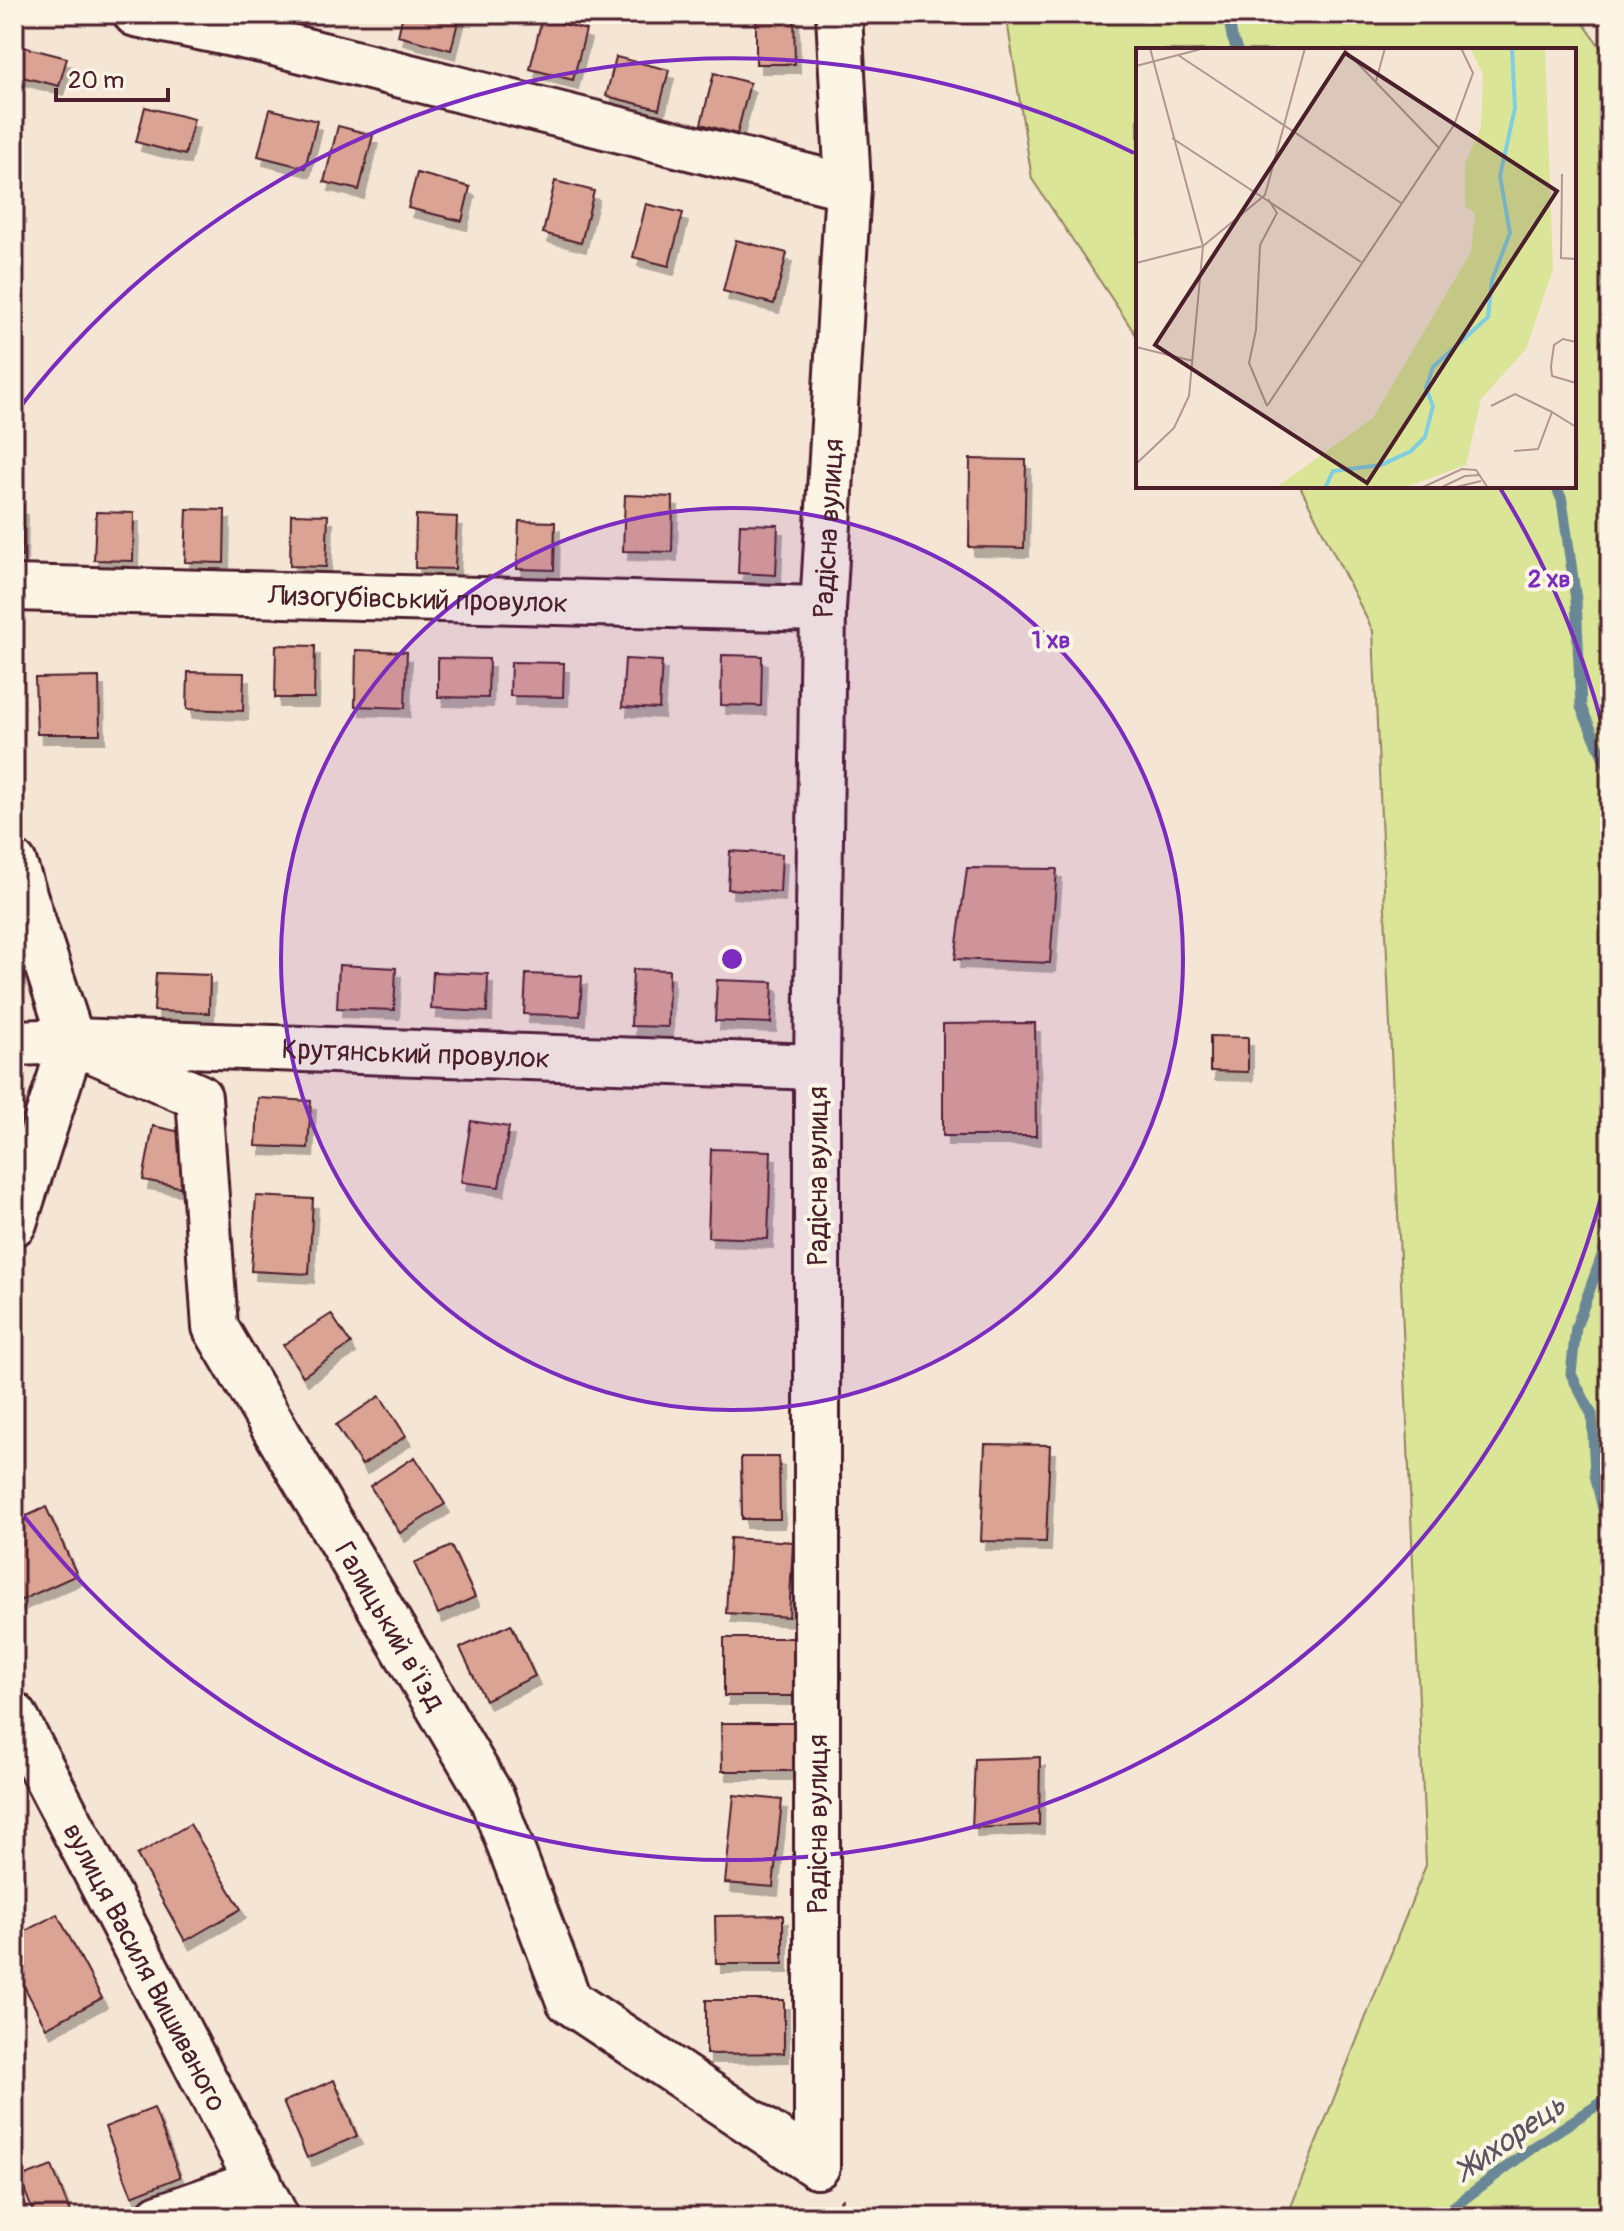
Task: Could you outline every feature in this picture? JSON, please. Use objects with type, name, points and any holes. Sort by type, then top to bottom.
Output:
[{"type":"street","points":[[136,14],[262,27],[848,187]]},
{"type":"street","name":"Радісна вулиця","points":[[817,2166],[817,1067],[823,609],[848,187],[839,14]]},
{"type":"street","name":"Лизогубівський провулок","points":[[14,588],[823,609]]},
{"type":"street","points":[[14,864],[72,1041],[14,1223]]},
{"type":"street","name":"Крутянський провулок","points":[[14,1043],[72,1041],[817,1067]]},
{"type":"street","name":"Галицький в'їзд","points":[[72,1041],[199,1097],[215,1327],[492,1798],[569,2001],[817,2166]]},
{"type":"street","name":"вулиця Василя Вишиваного","points":[[14,1715],[267,2200]]},
{"type":"street","points":[[159,2217],[267,2200]]},
{"type":"green space","points":[[1006,14],[1577,14],[1610,61],[1610,2217],[1287,2217],[1426,1865],[1373,631],[1301,488],[1576,488],[1576,48],[1136,48],[1136,335],[1032,179]]},
{"type":"building","points":[[403,14],[460,14],[451,50],[398,36]]},
{"type":"building","points":[[756,14],[794,14],[795,64],[756,64]]},
{"type":"building","points":[[542,18],[586,30],[573,80],[530,69]]},
{"type":"building","points":[[16,45],[67,58],[59,86],[14,75]]},
{"type":"building","points":[[616,57],[669,70],[659,109],[606,96]]},
{"type":"building","points":[[714,73],[750,83],[737,134],[701,124]]},
{"type":"building","points":[[145,107],[194,119],[185,155],[136,142]]},
{"type":"building","points":[[270,109],[317,121],[305,168],[258,156]]},
{"type":"building","points":[[338,126],[373,135],[359,190],[324,182]]},
{"type":"building","points":[[417,173],[470,187],[462,221],[408,208]]},
{"type":"building","points":[[555,181],[594,191],[581,243],[543,233]]},
{"type":"building","points":[[646,204],[683,213],[669,266],[633,257]]},
{"type":"building","points":[[736,240],[787,253],[774,304],[723,291]]},
{"type":"building","points":[[970,459],[1026,460],[1024,548],[969,547]]},
{"type":"building","points":[[625,495],[673,497],[672,552],[623,551]]},
{"type":"building","points":[[14,505],[23,506],[22,557],[14,557]]},
{"type":"building","points":[[187,509],[225,510],[224,563],[185,562]]},
{"type":"building","points":[[96,512],[134,513],[133,561],[94,560]]},
{"type":"building","points":[[291,514],[328,515],[326,567],[290,566]]},
{"type":"building","points":[[416,515],[457,517],[455,569],[415,568]]},
{"type":"building","points":[[519,521],[555,522],[554,570],[517,569]]},
{"type":"building","points":[[740,524],[778,525],[776,575],[738,573]]},
{"type":"building","points":[[276,645],[315,646],[314,698],[275,698]]},
{"type":"building","points":[[356,650],[407,652],[405,708],[355,706]]},
{"type":"building","points":[[722,655],[762,656],[761,706],[721,705]]},
{"type":"building","points":[[438,658],[489,659],[488,698],[438,697]]},
{"type":"building","points":[[625,659],[662,661],[659,709],[622,707]]},
{"type":"building","points":[[511,662],[564,663],[563,697],[510,696]]},
{"type":"building","points":[[188,672],[244,673],[243,711],[187,709]]},
{"type":"building","points":[[99,677],[100,734],[37,734],[35,678]]},
{"type":"building","points":[[730,851],[782,854],[780,892],[728,889]]},
{"type":"building","points":[[967,868],[1057,869],[1050,963],[955,959]]},
{"type":"building","points":[[339,965],[396,968],[394,1010],[337,1008]]},
{"type":"building","points":[[633,969],[669,970],[668,1027],[631,1026]]},
{"type":"building","points":[[433,972],[488,974],[487,1012],[431,1009]]},
{"type":"building","points":[[156,973],[210,975],[209,1013],[154,1011]]},
{"type":"building","points":[[526,974],[582,976],[580,1016],[524,1014]]},
{"type":"building","points":[[717,980],[773,982],[771,1023],[715,1021]]},
{"type":"building","points":[[1035,1023],[1036,1136],[943,1136],[943,1024]]},
{"type":"building","points":[[1210,1036],[1248,1037],[1248,1072],[1210,1071]]},
{"type":"building","points":[[258,1098],[311,1101],[308,1148],[256,1146]]},
{"type":"building","points":[[471,1121],[509,1127],[499,1187],[461,1182]]},
{"type":"building","points":[[153,1126],[190,1134],[180,1187],[143,1180]]},
{"type":"building","points":[[711,1149],[771,1151],[768,1239],[708,1237]]},
{"type":"building","points":[[256,1196],[313,1199],[309,1274],[251,1271]]},
{"type":"building","points":[[331,1314],[351,1344],[303,1376],[283,1345]]},
{"type":"building","points":[[380,1396],[406,1436],[362,1465],[336,1425]]},
{"type":"building","points":[[985,1444],[1050,1445],[1046,1542],[981,1541]]},
{"type":"building","points":[[415,1457],[445,1504],[400,1533],[370,1486]]},
{"type":"building","points":[[741,1457],[779,1457],[780,1519],[742,1519]]},
{"type":"building","points":[[46,1507],[77,1575],[15,1603],[14,1522]]},
{"type":"building","points":[[730,1538],[793,1542],[789,1617],[726,1613]]},
{"type":"building","points":[[451,1546],[475,1597],[438,1614],[414,1563]]},
{"type":"building","points":[[511,1624],[535,1676],[485,1700],[460,1648]]},
{"type":"building","points":[[724,1638],[794,1638],[795,1696],[724,1696]]},
{"type":"building","points":[[721,1723],[793,1723],[794,1771],[722,1771]]},
{"type":"building","points":[[1040,1757],[1039,1825],[972,1828],[975,1759]]},
{"type":"building","points":[[734,1795],[782,1800],[773,1887],[725,1883]]},
{"type":"building","points":[[190,1824],[241,1909],[185,1941],[137,1855]]},
{"type":"building","points":[[57,1914],[102,1998],[46,2028],[14,1967],[14,1937]]},
{"type":"building","points":[[783,1915],[783,1964],[716,1964],[715,1916]]},
{"type":"building","points":[[706,2000],[784,2000],[784,2053],[706,2054]]},
{"type":"building","points":[[334,2080],[357,2136],[307,2158],[283,2102]]},
{"type":"building","points":[[154,2108],[180,2177],[132,2196],[105,2127]]},
{"type":"building","points":[[52,2166],[72,2217],[35,2217],[20,2178]]},
{"type":"waterway","name":"Жихорець","points":[[1228,14],[1236,48]]},
{"type":"waterway","name":"Жихорець","points":[[1557,488],[1562,500],[1576,600],[1581,707],[1610,772]]},
{"type":"waterway","name":"Жихорець","points":[[1610,1234],[1576,1327],[1571,1374],[1592,1415],[1595,1475],[1605,1518],[1610,1520]]},
{"type":"waterway","name":"Жихорець","points":[[1440,2217],[1536,2145],[1610,2097]]}]
